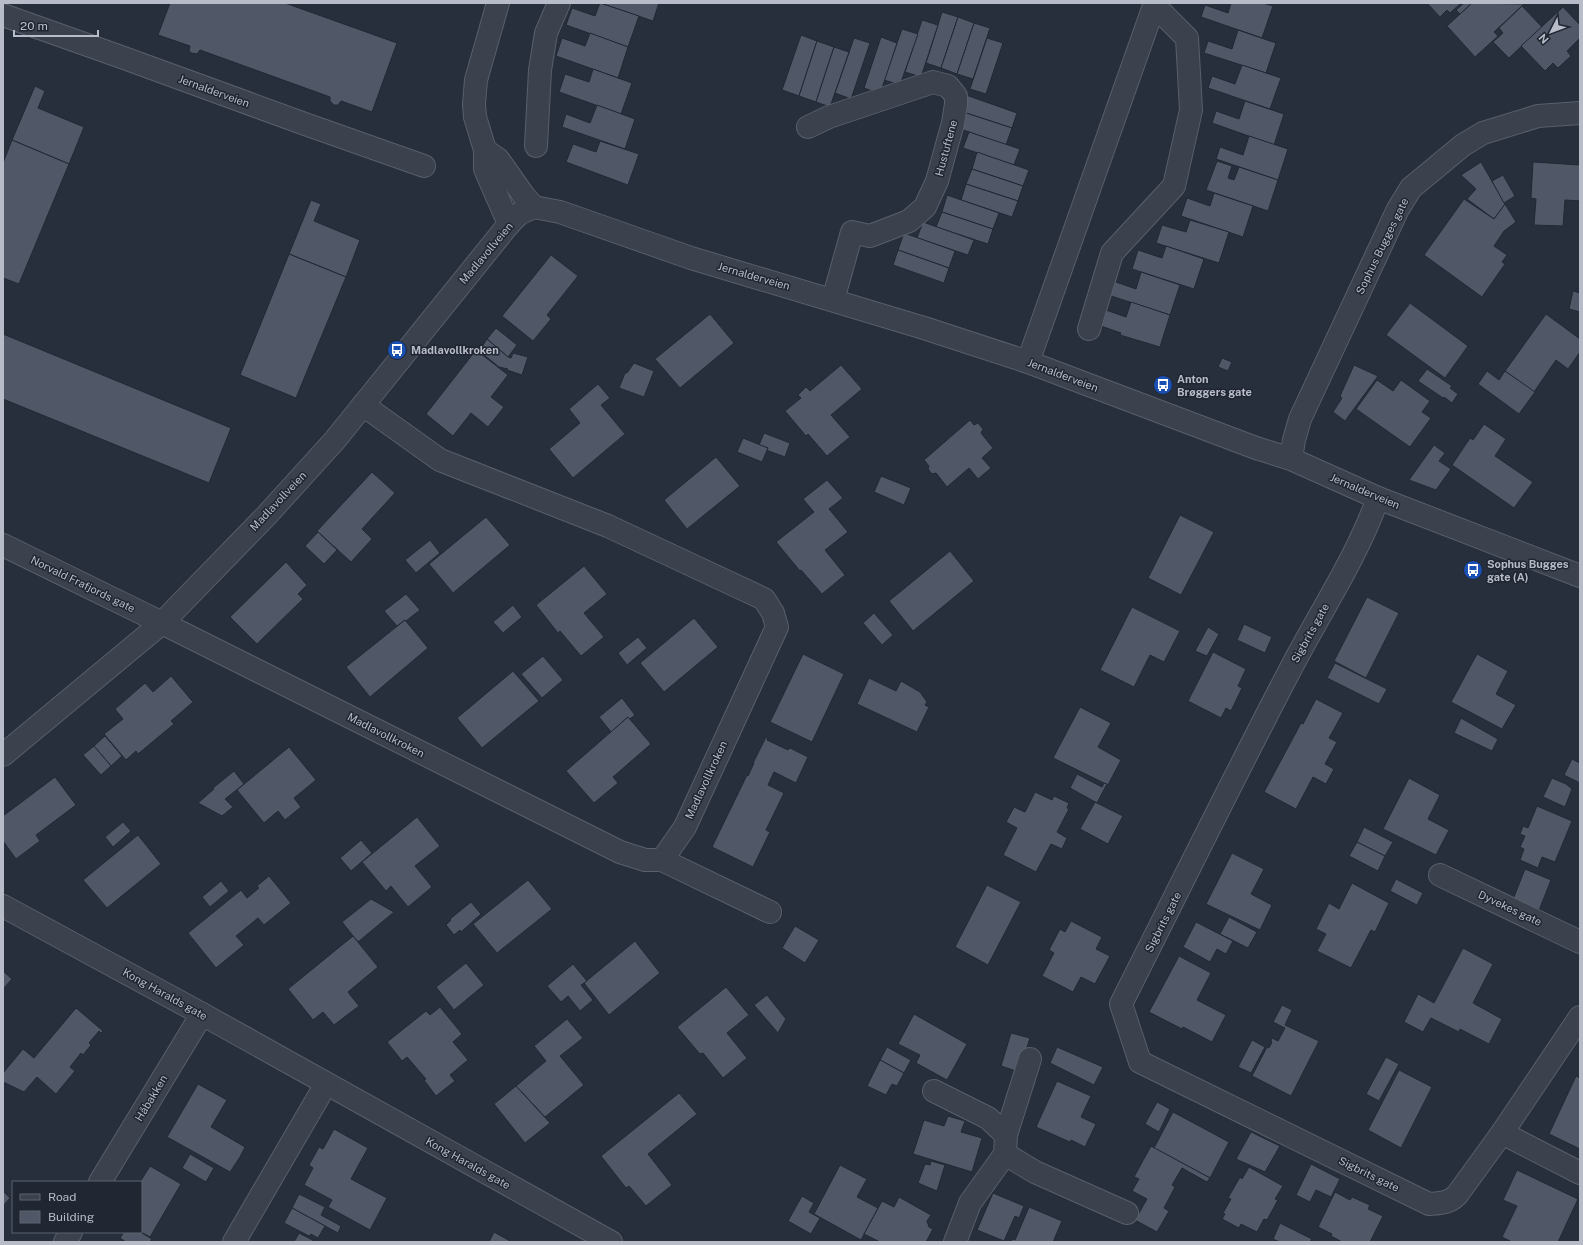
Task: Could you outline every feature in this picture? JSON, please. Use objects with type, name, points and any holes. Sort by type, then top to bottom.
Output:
[{"type":"street","points":[[498,3],[476,80],[474,104],[475,117],[485,150],[485,169],[521,215]]},
{"type":"street","points":[[536,146],[541,63],[546,33],[560,3]]},
{"type":"street","points":[[1028,362],[1155,4],[1187,38],[1191,110],[1174,186],[1112,253],[1089,328]]},
{"type":"street","name":"Jernalderveien","points":[[3,15],[424,166]]},
{"type":"street","name":"Hustuftene","points":[[808,127],[829,117],[932,82],[948,86],[956,96],[953,123],[937,182],[924,207],[909,221],[870,236],[852,232],[833,300]]},
{"type":"street","name":"Sophus Bugges gate","points":[[1291,459],[1294,440],[1300,419],[1398,210],[1411,188],[1463,144],[1483,133],[1538,116],[1580,113]]},
{"type":"street","points":[[485,150],[498,159],[524,196],[521,215]]},
{"type":"street","name":"Jernalderveien","points":[[521,215],[560,212],[691,258],[833,300],[1028,362],[1256,448],[1291,459],[1378,498],[1580,576]]},
{"type":"street","name":"Madlavollveien","points":[[3,755],[162,623],[266,516],[334,440],[521,215]]},
{"type":"street","name":"Madlavollkroken","points":[[162,623],[620,852],[645,860],[662,860],[685,826],[776,627],[772,613],[764,599],[608,526],[440,460],[363,405]]},
{"type":"street","name":"Sigbrits gate","points":[[1378,498],[1366,530],[1352,558],[1291,669],[1121,1004],[1140,1062],[1430,1204],[1450,1201],[1457,1195],[1502,1133]]},
{"type":"street","name":"Norvald Frafjords gate","points":[[3,545],[162,623]]},
{"type":"street","points":[[662,860],[770,912]]},
{"type":"street","name":"Dyvekes gate","points":[[1440,875],[1580,942]]},
{"type":"street","name":"Kong Haralds gate","points":[[3,906],[202,1014],[610,1242]]},
{"type":"street","name":"Håbakken","points":[[101,1181],[202,1014]]},
{"type":"street","points":[[1580,1017],[1502,1133],[1580,1174]]},
{"type":"street","points":[[955,1242],[970,1203],[1006,1144],[1030,1059]]},
{"type":"street","points":[[234,1242],[326,1084]]},
{"type":"street","points":[[934,1092],[988,1118],[1006,1144],[1035,1172],[1127,1213]]},
{"type":"street","points":[[65,1242],[70,1233]]},
{"type":"building","points":[[170,3],[285,3],[397,43],[372,112],[341,101],[338,105],[334,105],[330,101],[330,97],[200,50],[197,54],[191,53],[189,50],[190,46],[158,35]]},
{"type":"building","points":[[600,3],[659,3],[653,21]]},
{"type":"building","points":[[600,3],[639,16],[628,47],[566,25],[572,8],[595,16]]},
{"type":"building","points":[[1231,3],[1263,3],[1273,6],[1262,38],[1201,17],[1205,5],[1228,13]]},
{"type":"building","points":[[1427,3],[1461,3],[1450,13],[1447,10],[1440,17]]},
{"type":"building","points":[[1464,3],[1472,3],[1460,14],[1456,10]]},
{"type":"building","points":[[1472,3],[1524,4],[1494,32],[1498,36],[1475,57],[1447,26]]},
{"type":"building","points":[[1522,6],[1542,27],[1509,58],[1493,42],[1503,33],[1499,28]]},
{"type":"building","points":[[1563,7],[1580,25],[1580,38],[1567,51],[1571,56],[1558,68],[1553,63],[1545,71],[1521,46]]},
{"type":"building","points":[[942,12],[958,17],[941,68],[926,63]]},
{"type":"building","points":[[958,17],[974,23],[957,74],[941,68]]},
{"type":"building","points":[[922,20],[938,25],[921,77],[905,72]]},
{"type":"building","points":[[974,23],[990,28],[973,79],[957,74]]},
{"type":"building","points":[[902,29],[918,34],[900,85],[884,80]]},
{"type":"building","points":[[1238,30],[1276,43],[1266,73],[1204,53],[1208,41],[1232,49]]},
{"type":"building","points":[[590,33],[628,47],[618,78],[556,56],[562,38],[585,46]]},
{"type":"building","points":[[801,35],[817,41],[799,96],[782,90]]},
{"type":"building","points":[[881,37],[897,43],[880,94],[864,88]]},
{"type":"building","points":[[854,38],[870,43],[851,99],[835,93]]},
{"type":"building","points":[[987,38],[1003,43],[986,94],[970,89]]},
{"type":"building","points":[[817,41],[834,47],[816,102],[799,96]]},
{"type":"building","points":[[834,47],[849,52],[830,107],[816,102]]},
{"type":"building","points":[[1242,65],[1281,78],[1270,109],[1208,88],[1212,76],[1235,84]]},
{"type":"building","points":[[593,69],[632,83],[621,114],[559,92],[565,74],[589,82]]},
{"type":"building","points":[[35,86],[45,91],[38,108],[84,127],[69,164],[12,140]]},
{"type":"building","points":[[966,95],[1017,113],[1012,128],[960,111]]},
{"type":"building","points":[[1245,101],[1284,114],[1274,145],[1212,123],[1216,111],[1239,119]]},
{"type":"building","points":[[597,105],[635,119],[625,149],[562,127],[566,114],[590,123]]},
{"type":"building","points":[[960,111],[1012,128],[1006,145],[955,127]]},
{"type":"building","points":[[969,132],[1020,149],[1014,165],[963,148]]},
{"type":"building","points":[[1249,136],[1288,149],[1278,180],[1216,159],[1220,147],[1243,155]]},
{"type":"building","points":[[12,140],[69,164],[19,284],[3,278],[3,163]]},
{"type":"building","points":[[600,141],[639,154],[628,185],[566,162],[573,144],[596,152]]},
{"type":"building","points":[[977,152],[1029,170],[1023,186],[972,169]]},
{"type":"building","points":[[1217,161],[1232,166],[1228,178],[1234,180],[1239,167],[1278,180],[1268,211],[1206,190]]},
{"type":"building","points":[[1481,162],[1505,204],[1494,219],[1467,199],[1476,189],[1461,175]]},
{"type":"building","points":[[1533,162],[1580,165],[1580,201],[1565,200],[1563,226],[1534,225],[1536,199],[1531,198]]},
{"type":"building","points":[[972,169],[1023,186],[1018,201],[966,184]]},
{"type":"building","points":[[1503,175],[1515,196],[1504,203],[1492,181]]},
{"type":"building","points":[[966,184],[1018,201],[1012,217],[961,200]]},
{"type":"building","points":[[1214,193],[1253,206],[1243,237],[1181,216],[1187,198],[1210,206]]},
{"type":"building","points":[[947,195],[999,213],[993,229],[942,212]]},
{"type":"building","points":[[1464,199],[1494,219],[1505,204],[1516,222],[1504,231],[1494,246],[1507,255],[1502,262],[1505,264],[1482,297],[1424,255]]},
{"type":"building","points":[[311,200],[321,204],[314,221],[360,240],[346,277],[289,254]]},
{"type":"building","points":[[942,212],[993,229],[988,244],[936,227]]},
{"type":"building","points":[[1190,220],[1229,232],[1219,263],[1156,243],[1162,225],[1186,232]]},
{"type":"building","points":[[923,222],[974,240],[968,255],[917,238]]},
{"type":"building","points":[[904,233],[955,251],[949,268],[898,250]]},
{"type":"building","points":[[1166,246],[1204,259],[1194,289],[1132,269],[1138,250],[1162,258]]},
{"type":"building","points":[[898,250],[949,268],[944,283],[893,265]]},
{"type":"building","points":[[289,254],[346,277],[296,398],[240,375]]},
{"type":"building","points":[[551,255],[578,276],[547,315],[551,319],[533,341],[502,316]]},
{"type":"building","points":[[1141,272],[1180,285],[1170,315],[1108,295],[1113,281],[1136,289]]},
{"type":"building","points":[[1573,291],[1580,293],[1580,312],[1569,309]]},
{"type":"building","points":[[1131,302],[1170,315],[1160,347],[1120,335],[1121,333],[1098,325],[1103,309],[1126,317]]},
{"type":"building","points":[[1410,303],[1468,346],[1445,378],[1386,335]]},
{"type":"building","points":[[710,314],[734,343],[680,388],[655,359]]},
{"type":"building","points":[[1546,314],[1580,339],[1580,352],[1568,369],[1556,360],[1534,392],[1505,371]]},
{"type":"building","points":[[496,328],[517,345],[508,357],[487,339]]},
{"type":"building","points":[[3,334],[231,428],[209,483],[3,399]]},
{"type":"building","points":[[487,339],[508,357],[511,358],[513,353],[528,357],[522,375],[499,367],[479,351]]},
{"type":"building","points":[[476,350],[508,375],[491,397],[504,407],[488,427],[471,413],[453,436],[426,414]]},
{"type":"building","points":[[1222,358],[1232,362],[1228,371],[1218,367]]},
{"type":"building","points":[[634,363],[654,371],[644,397],[619,388],[625,373],[627,373]]},
{"type":"building","points":[[841,365],[862,389],[831,415],[850,437],[827,456],[808,434],[806,436],[785,411],[801,398],[798,395],[806,387],[810,391]]},
{"type":"building","points":[[1354,365],[1378,376],[1345,421],[1333,412],[1342,398],[1340,396]]},
{"type":"building","points":[[1427,369],[1452,386],[1450,388],[1458,394],[1452,403],[1418,381]]},
{"type":"building","points":[[1487,371],[1499,380],[1505,371],[1535,392],[1519,414],[1478,384]]},
{"type":"building","points":[[1377,380],[1393,391],[1401,380],[1430,401],[1422,412],[1431,418],[1410,447],[1356,409]]},
{"type":"building","points":[[598,384],[610,398],[601,405],[625,434],[573,478],[549,449],[580,423],[569,409]]},
{"type":"building","points":[[970,420],[974,425],[978,423],[983,429],[981,433],[993,448],[982,458],[991,468],[978,479],[969,468],[947,487],[936,473],[932,474],[928,469],[929,466],[924,460]]},
{"type":"building","points":[[1484,424],[1506,439],[1495,456],[1533,482],[1514,508],[1452,465],[1470,438],[1473,440]]},
{"type":"building","points":[[764,433],[790,443],[785,457],[766,450],[768,448],[759,445]]},
{"type":"building","points":[[743,438],[768,448],[762,462],[737,452]]},
{"type":"building","points":[[1434,445],[1445,453],[1439,461],[1451,469],[1436,490],[1409,480]]},
{"type":"building","points":[[716,457],[740,486],[687,529],[664,500]]},
{"type":"building","points":[[372,472],[395,493],[362,529],[372,539],[351,562],[317,531]]},
{"type":"building","points":[[881,476],[911,488],[904,505],[874,492]]},
{"type":"building","points":[[827,480],[843,498],[829,509],[848,532],[825,550],[845,575],[822,594],[801,570],[800,571],[776,542],[814,512],[803,499]]},
{"type":"building","points":[[1180,515],[1214,532],[1181,595],[1148,578]]},
{"type":"building","points":[[486,517],[510,545],[453,593],[429,564]]},
{"type":"building","points":[[318,532],[337,550],[324,564],[305,546]]},
{"type":"building","points":[[430,540],[440,553],[416,573],[405,560]]},
{"type":"building","points":[[950,551],[974,581],[913,631],[889,601]]},
{"type":"building","points":[[286,562],[307,585],[298,594],[303,599],[257,644],[230,617]]},
{"type":"building","points":[[584,566],[607,594],[584,613],[604,637],[581,656],[560,631],[558,633],[536,605]]},
{"type":"building","points":[[406,594],[420,610],[397,626],[384,611]]},
{"type":"building","points":[[1367,597],[1399,613],[1366,678],[1334,661]]},
{"type":"building","points":[[513,605],[522,617],[503,633],[493,622]]},
{"type":"building","points":[[1132,607],[1180,631],[1164,662],[1150,655],[1134,687],[1100,670]]},
{"type":"building","points":[[874,613],[893,635],[882,645],[863,623]]},
{"type":"building","points":[[694,618],[718,647],[664,692],[640,663]]},
{"type":"building","points":[[405,620],[428,648],[370,697],[346,667]]},
{"type":"building","points":[[1244,624],[1272,637],[1265,653],[1237,640]]},
{"type":"building","points":[[1208,627],[1219,634],[1207,656],[1195,651]]},
{"type":"building","points":[[638,637],[647,648],[627,665],[618,653]]},
{"type":"building","points":[[1213,652],[1246,669],[1238,686],[1242,688],[1231,711],[1226,708],[1221,718],[1188,701]]},
{"type":"building","points":[[803,654],[844,674],[812,742],[770,722]]},
{"type":"building","points":[[1477,654],[1508,671],[1496,694],[1516,705],[1502,729],[1451,702]]},
{"type":"building","points":[[543,656],[563,680],[542,698],[521,674]]},
{"type":"building","points":[[1335,663],[1387,689],[1379,704],[1327,678]]},
{"type":"building","points":[[513,671],[539,701],[482,748],[457,718]]},
{"type":"building","points":[[171,676],[193,702],[171,721],[174,724],[138,754],[136,751],[126,760],[104,734],[123,719],[115,709],[145,683],[153,692]]},
{"type":"building","points":[[869,678],[896,691],[901,681],[920,692],[927,702],[925,705],[929,707],[917,732],[857,704]]},
{"type":"building","points":[[622,698],[635,715],[630,719],[628,717],[611,732],[599,717]]},
{"type":"building","points":[[1316,699],[1343,713],[1329,738],[1337,742],[1325,764],[1334,769],[1326,784],[1313,777],[1296,809],[1264,792],[1301,723],[1303,724]]},
{"type":"building","points":[[1080,707],[1111,723],[1098,747],[1121,760],[1108,785],[1053,758]]},
{"type":"building","points":[[628,717],[651,744],[613,777],[618,783],[594,803],[566,771]]},
{"type":"building","points":[[1461,718],[1498,739],[1492,751],[1454,733]]},
{"type":"building","points":[[105,736],[122,756],[111,766],[94,746]]},
{"type":"building","points":[[766,737],[768,738],[767,740],[788,750],[790,748],[808,757],[796,783],[774,772],[768,785],[784,793],[766,830],[770,832],[753,867],[712,847]]},
{"type":"building","points":[[94,746],[111,766],[101,775],[83,755]]},
{"type":"building","points":[[289,747],[316,780],[294,798],[301,807],[285,820],[278,811],[264,823],[237,790]]},
{"type":"building","points":[[1572,759],[1580,763],[1580,783],[1564,775]]},
{"type":"building","points":[[234,771],[244,784],[225,799],[233,807],[222,816],[198,803],[214,789],[213,788]]},
{"type":"building","points":[[1077,774],[1102,787],[1104,783],[1107,784],[1097,803],[1070,788]]},
{"type":"building","points":[[55,777],[76,805],[36,835],[40,841],[16,859],[3,841],[3,816]]},
{"type":"building","points":[[1409,778],[1440,795],[1428,819],[1449,830],[1436,855],[1383,829]]},
{"type":"building","points":[[1552,778],[1566,784],[1572,789],[1565,807],[1543,797]]},
{"type":"building","points":[[1035,792],[1052,800],[1054,796],[1069,803],[1067,808],[1069,809],[1057,832],[1067,838],[1062,849],[1051,844],[1036,872],[1003,855],[1017,828],[1006,822],[1014,807],[1025,812]]},
{"type":"building","points":[[1095,802],[1123,816],[1108,844],[1080,829]]},
{"type":"building","points":[[1537,806],[1572,821],[1555,862],[1542,857],[1538,868],[1520,860],[1524,849],[1520,847],[1525,836],[1520,834],[1523,826],[1528,828]]},
{"type":"building","points":[[417,817],[440,846],[415,866],[432,887],[408,907],[391,886],[386,891],[362,862]]},
{"type":"building","points":[[123,822],[131,831],[113,847],[105,837]]},
{"type":"building","points":[[1364,827],[1393,842],[1385,856],[1357,842]]},
{"type":"building","points":[[138,835],[161,864],[107,908],[83,880]]},
{"type":"building","points":[[361,840],[372,853],[351,871],[340,858]]},
{"type":"building","points":[[1357,842],[1385,856],[1378,871],[1349,856]]},
{"type":"building","points":[[1232,853],[1264,869],[1251,894],[1272,905],[1260,930],[1206,904]]},
{"type":"building","points":[[1525,869],[1551,880],[1538,913],[1512,902]]},
{"type":"building","points":[[269,876],[291,903],[264,925],[258,918],[236,936],[244,945],[216,968],[188,933],[241,890],[247,898],[259,888],[257,886]]},
{"type":"building","points":[[1396,879],[1423,893],[1417,905],[1390,891]]},
{"type":"building","points":[[528,880],[552,909],[497,953],[473,924]]},
{"type":"building","points":[[221,881],[229,891],[210,907],[202,897]]},
{"type":"building","points":[[1352,883],[1389,903],[1375,932],[1371,930],[1351,968],[1317,951],[1326,934],[1316,929],[1329,903],[1339,909]]},
{"type":"building","points":[[987,885],[1021,902],[988,965],[955,947]]},
{"type":"building","points":[[371,899],[394,912],[358,942],[342,922]]},
{"type":"building","points":[[471,902],[481,914],[461,932],[460,930],[454,935],[446,925],[451,920],[450,919]]},
{"type":"building","points":[[1229,917],[1257,932],[1248,948],[1220,934]]},
{"type":"building","points":[[1071,921],[1102,937],[1096,949],[1110,956],[1095,984],[1081,977],[1073,992],[1042,976],[1054,953],[1049,950],[1060,929],[1065,932]]},
{"type":"building","points":[[1196,922],[1233,941],[1226,954],[1217,949],[1210,962],[1183,947]]},
{"type":"building","points":[[795,926],[819,940],[805,963],[782,948]]},
{"type":"building","points":[[353,936],[378,967],[348,992],[359,1006],[334,1025],[323,1012],[313,1020],[288,989]]},
{"type":"building","points":[[635,941],[660,973],[609,1015],[584,983]]},
{"type":"building","points":[[1463,948],[1493,964],[1473,1003],[1502,1019],[1489,1044],[1460,1029],[1459,1032],[1431,1018],[1423,1032],[1404,1022],[1418,994],[1434,1003]]},
{"type":"building","points":[[1179,956],[1211,973],[1197,1000],[1226,1015],[1212,1042],[1149,1012]]},
{"type":"building","points":[[466,963],[484,985],[454,1010],[436,987]]},
{"type":"building","points":[[573,964],[587,981],[581,985],[593,1000],[580,1011],[568,996],[561,1002],[547,986]]},
{"type":"building","points":[[3,971],[12,979],[3,989]]},
{"type":"building","points":[[726,987],[749,1015],[727,1033],[747,1058],[723,1078],[703,1053],[700,1054],[677,1027]]},
{"type":"building","points":[[767,995],[786,1019],[778,1033],[754,1005]]},
{"type":"building","points":[[1282,1005],[1292,1010],[1285,1025],[1319,1041],[1291,1096],[1252,1076],[1267,1047],[1269,1048],[1272,1038],[1278,1041],[1285,1028],[1273,1022]]},
{"type":"building","points":[[440,1007],[462,1034],[453,1042],[468,1060],[450,1075],[455,1081],[436,1096],[424,1080],[426,1079],[407,1057],[402,1061],[387,1042],[426,1011],[430,1015]]},
{"type":"building","points":[[76,1008],[103,1031],[101,1033],[99,1031],[89,1043],[91,1045],[83,1055],[81,1053],[70,1067],[75,1071],[56,1094],[37,1077],[24,1092],[3,1082],[3,1073],[23,1049],[34,1058]]},
{"type":"building","points":[[914,1014],[967,1044],[947,1080],[916,1063],[920,1055],[898,1044]]},
{"type":"building","points":[[567,1019],[583,1038],[560,1056],[584,1085],[545,1117],[516,1086],[546,1061],[534,1046]]},
{"type":"building","points":[[1011,1033],[1030,1038],[1019,1072],[1001,1066]]},
{"type":"building","points":[[1252,1040],[1265,1047],[1251,1073],[1238,1067]]},
{"type":"building","points":[[887,1047],[911,1060],[904,1073],[880,1060]]},
{"type":"building","points":[[1057,1047],[1103,1067],[1094,1085],[1050,1063]]},
{"type":"building","points":[[1386,1057],[1399,1064],[1379,1101],[1366,1094]]},
{"type":"building","points":[[880,1060],[904,1073],[897,1086],[892,1084],[886,1095],[867,1086]]},
{"type":"building","points":[[1399,1070],[1432,1087],[1401,1148],[1368,1130]]},
{"type":"building","points":[[1576,1076],[1580,1078],[1580,1149],[1549,1134]]},
{"type":"building","points":[[1057,1081],[1091,1096],[1081,1117],[1096,1124],[1085,1147],[1036,1127]]},
{"type":"building","points":[[198,1084],[227,1100],[211,1127],[245,1147],[230,1172],[167,1137]]},
{"type":"building","points":[[516,1086],[550,1123],[525,1143],[494,1104]]},
{"type":"building","points":[[679,1093],[697,1114],[648,1154],[672,1185],[646,1206],[629,1186],[626,1188],[601,1156]]},
{"type":"building","points":[[1157,1102],[1170,1109],[1159,1132],[1145,1124]]},
{"type":"building","points":[[1173,1112],[1229,1142],[1210,1178],[1154,1148]]},
{"type":"building","points":[[948,1116],[965,1121],[961,1132],[982,1138],[972,1172],[913,1154],[924,1120],[944,1126]]},
{"type":"building","points":[[334,1129],[368,1148],[351,1179],[387,1198],[370,1230],[328,1207],[332,1200],[304,1185],[313,1168],[309,1165],[319,1147],[323,1149]]},
{"type":"building","points":[[1251,1132],[1280,1146],[1265,1172],[1236,1159]]},
{"type":"building","points":[[1151,1146],[1210,1178],[1207,1182],[1182,1168],[1172,1185],[1175,1187],[1164,1208],[1169,1211],[1157,1232],[1135,1220],[1147,1199],[1132,1191],[1139,1179],[1134,1177]]},
{"type":"building","points":[[190,1154],[214,1168],[206,1182],[182,1168]]},
{"type":"building","points":[[931,1161],[945,1165],[937,1191],[918,1183],[925,1164],[930,1165]]},
{"type":"building","points":[[1311,1164],[1340,1179],[1331,1197],[1316,1190],[1310,1202],[1296,1195]]},
{"type":"building","points":[[840,1165],[867,1179],[857,1197],[878,1208],[861,1240],[814,1214]]},
{"type":"building","points":[[150,1166],[181,1184],[150,1237],[142,1233],[142,1181],[141,1181]]},
{"type":"building","points":[[1249,1167],[1283,1186],[1275,1199],[1278,1200],[1267,1220],[1264,1219],[1257,1232],[1241,1224],[1239,1228],[1222,1219],[1225,1214],[1223,1213],[1231,1199],[1228,1198],[1240,1177],[1242,1179]]},
{"type":"building","points":[[1517,1170],[1578,1199],[1558,1242],[1512,1242],[1502,1237],[1517,1206],[1503,1200]]},
{"type":"building","points":[[3,1191],[10,1198],[3,1206]]},
{"type":"building","points":[[1335,1192],[1350,1200],[1352,1197],[1370,1205],[1368,1209],[1383,1216],[1370,1242],[1342,1242],[1331,1236],[1332,1234],[1318,1227]]},
{"type":"building","points":[[993,1193],[1024,1206],[1019,1218],[1015,1216],[1004,1241],[977,1230]]},
{"type":"building","points":[[299,1194],[325,1207],[321,1215],[341,1226],[338,1233],[292,1208]]},
{"type":"building","points":[[802,1196],[814,1203],[809,1212],[820,1218],[811,1234],[788,1221]]},
{"type":"building","points":[[899,1197],[931,1215],[927,1221],[929,1227],[933,1229],[926,1242],[880,1242],[864,1234],[882,1201],[894,1207]]},
{"type":"building","points":[[1029,1207],[1062,1221],[1053,1242],[1011,1242],[1012,1239],[1015,1240]]},
{"type":"building","points":[[292,1208],[325,1226],[318,1238],[311,1234],[309,1236],[284,1223]]},
{"type":"building","points":[[1280,1223],[1312,1239],[1310,1242],[1280,1242],[1273,1239]]},
{"type":"building","points":[[494,1232],[512,1242],[489,1242]]},
{"type":"building","points":[[123,1233],[142,1233],[152,1239],[150,1242],[126,1242],[120,1238]]},
{"type":"building","points":[[299,1233],[316,1242],[294,1242]]},
{"type":"place","name":"Madlavollkroken","points":[[397,350]]},
{"type":"place","name":"Anton Brøggers gate","points":[[1163,385]]},
{"type":"place","name":"Sophus Bugges gate (A)","points":[[1473,570]]}]
